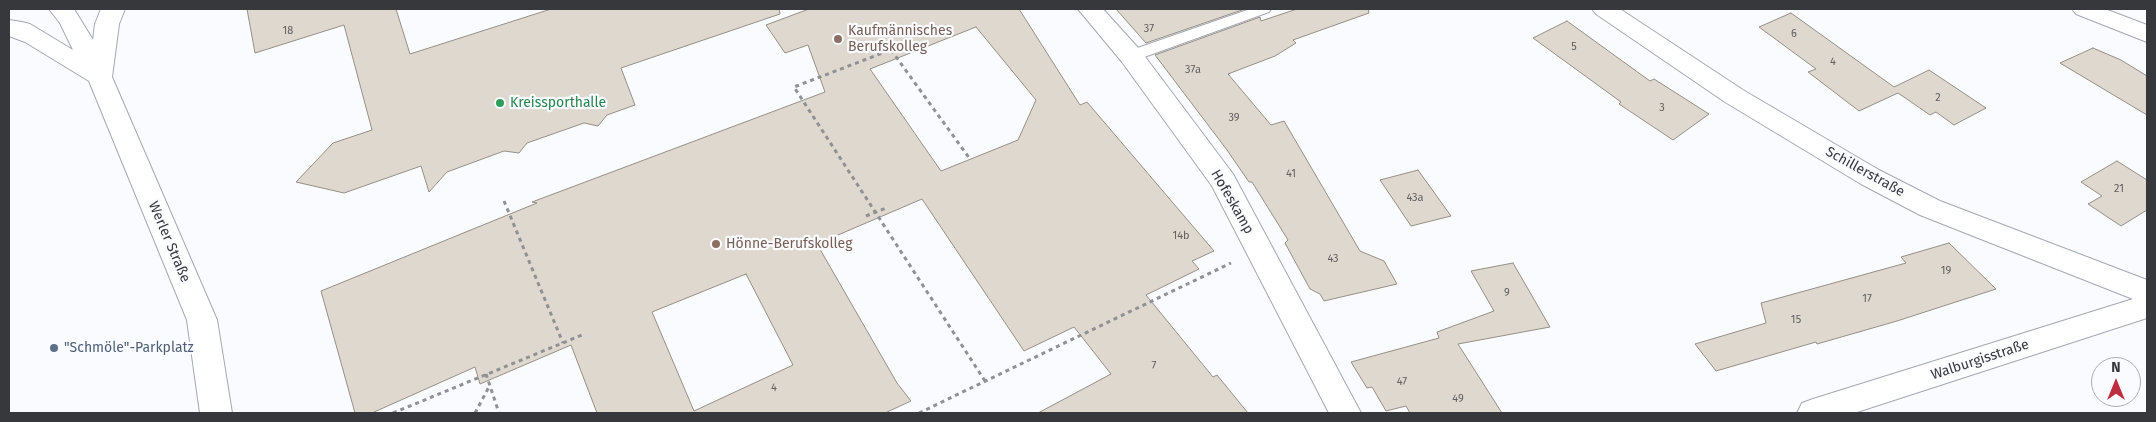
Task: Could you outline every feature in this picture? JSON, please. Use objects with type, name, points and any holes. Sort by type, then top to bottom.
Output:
[{"type":"street","name":"Werler Straße","points":[[61,9],[70,20],[100,77],[202,320],[216,413]]},
{"type":"street","points":[[9,28],[22,30],[100,77],[107,24],[113,9]]},
{"type":"street","name":"Hofeskamp","points":[[1090,9],[1131,56],[1223,181],[1345,413]]},
{"type":"street","name":"Schillerstraße","points":[[1604,9],[1734,96],[1870,177],[1930,208],[2147,292]]},
{"type":"street","points":[[2084,9],[2147,34]]},
{"type":"street","name":"Walburgisstraße","points":[[1813,413],[2147,306]]},
{"type":"lane","points":[[1131,56],[1264,9]]},
{"type":"path","points":[[911,42],[794,87],[877,212],[985,381]]},
{"type":"path","points":[[891,50],[970,159]]},
{"type":"path","points":[[504,201],[562,342]]},
{"type":"path","points":[[866,216],[886,208]]},
{"type":"path","points":[[919,413],[1259,250]]},
{"type":"path","points":[[393,413],[582,335]]},
{"type":"path","points":[[486,374],[499,413]]},
{"type":"path","points":[[474,413],[490,386]]},
{"type":"building","name":"Kreissporthalle","points":[[247,9],[396,9],[410,54],[551,9],[779,9],[780,14],[621,68],[635,105],[607,115],[598,126],[584,123],[527,143],[519,153],[504,151],[447,172],[429,192],[421,166],[344,193],[296,182],[333,143],[372,130],[344,25],[255,53]]},
{"type":"building","points":[[809,9],[1019,9],[1080,105],[1087,102],[1214,251],[1192,261],[1199,269],[1146,295],[1213,377],[1217,375],[1248,413],[1038,413],[1111,374],[1074,327],[1024,351],[922,199],[817,244],[897,383],[911,401],[885,413],[597,413],[571,345],[480,384],[475,367],[372,413],[355,413],[321,291],[537,203],[532,202],[825,92],[808,45],[785,53],[766,25]],"holes":[[[976,27],[1036,100],[1018,140],[941,171],[870,69]],[[746,274],[793,365],[694,411],[652,312]]]},
{"type":"building","points":[[1116,9],[1245,9],[1146,43]]},
{"type":"building","points":[[1297,9],[1368,9],[1369,13],[1293,40],[1296,43],[1275,56],[1228,74],[1271,125],[1284,121],[1360,251],[1384,261],[1397,284],[1324,301],[1320,294],[1310,289],[1285,243],[1288,240],[1252,182],[1249,182],[1155,55],[1260,17],[1261,21]]},
{"type":"building","points":[[1791,13],[1894,87],[1929,70],[1986,108],[1954,125],[1936,112],[1930,115],[1898,93],[1859,111],[1808,72],[1816,69],[1759,27]]},
{"type":"building","points":[[1567,21],[1650,81],[1654,79],[1709,114],[1673,140],[1619,104],[1621,102],[1533,38]]},
{"type":"building","points":[[2093,48],[2121,60],[2147,76],[2147,115],[2060,63]]},
{"type":"building","points":[[2117,161],[2147,180],[2147,210],[2121,226],[2088,204],[2102,196],[2081,182]]},
{"type":"building","points":[[1418,170],[1451,216],[1411,226],[1380,180]]},
{"type":"building","points":[[1949,243],[1996,289],[1897,321],[1716,371],[1695,344],[1766,323],[1761,303],[1906,263],[1901,257]]},
{"type":"building","points":[[1513,263],[1550,327],[1458,344],[1502,413],[1410,413],[1406,406],[1386,411],[1372,387],[1367,388],[1351,362],[1439,338],[1437,332],[1494,311],[1471,271]]},
{"type":"place","name":"Kaufmännisches Berufskolleg","points":[[838,39]]},
{"type":"place","name":"Kreissporthalle","points":[[500,103]]},
{"type":"place","name":"Hönne-Berufskolleg","points":[[716,244]]},
{"type":"place","name":"\"Schmöle\"-Parkplatz","points":[[54,348]]}]
